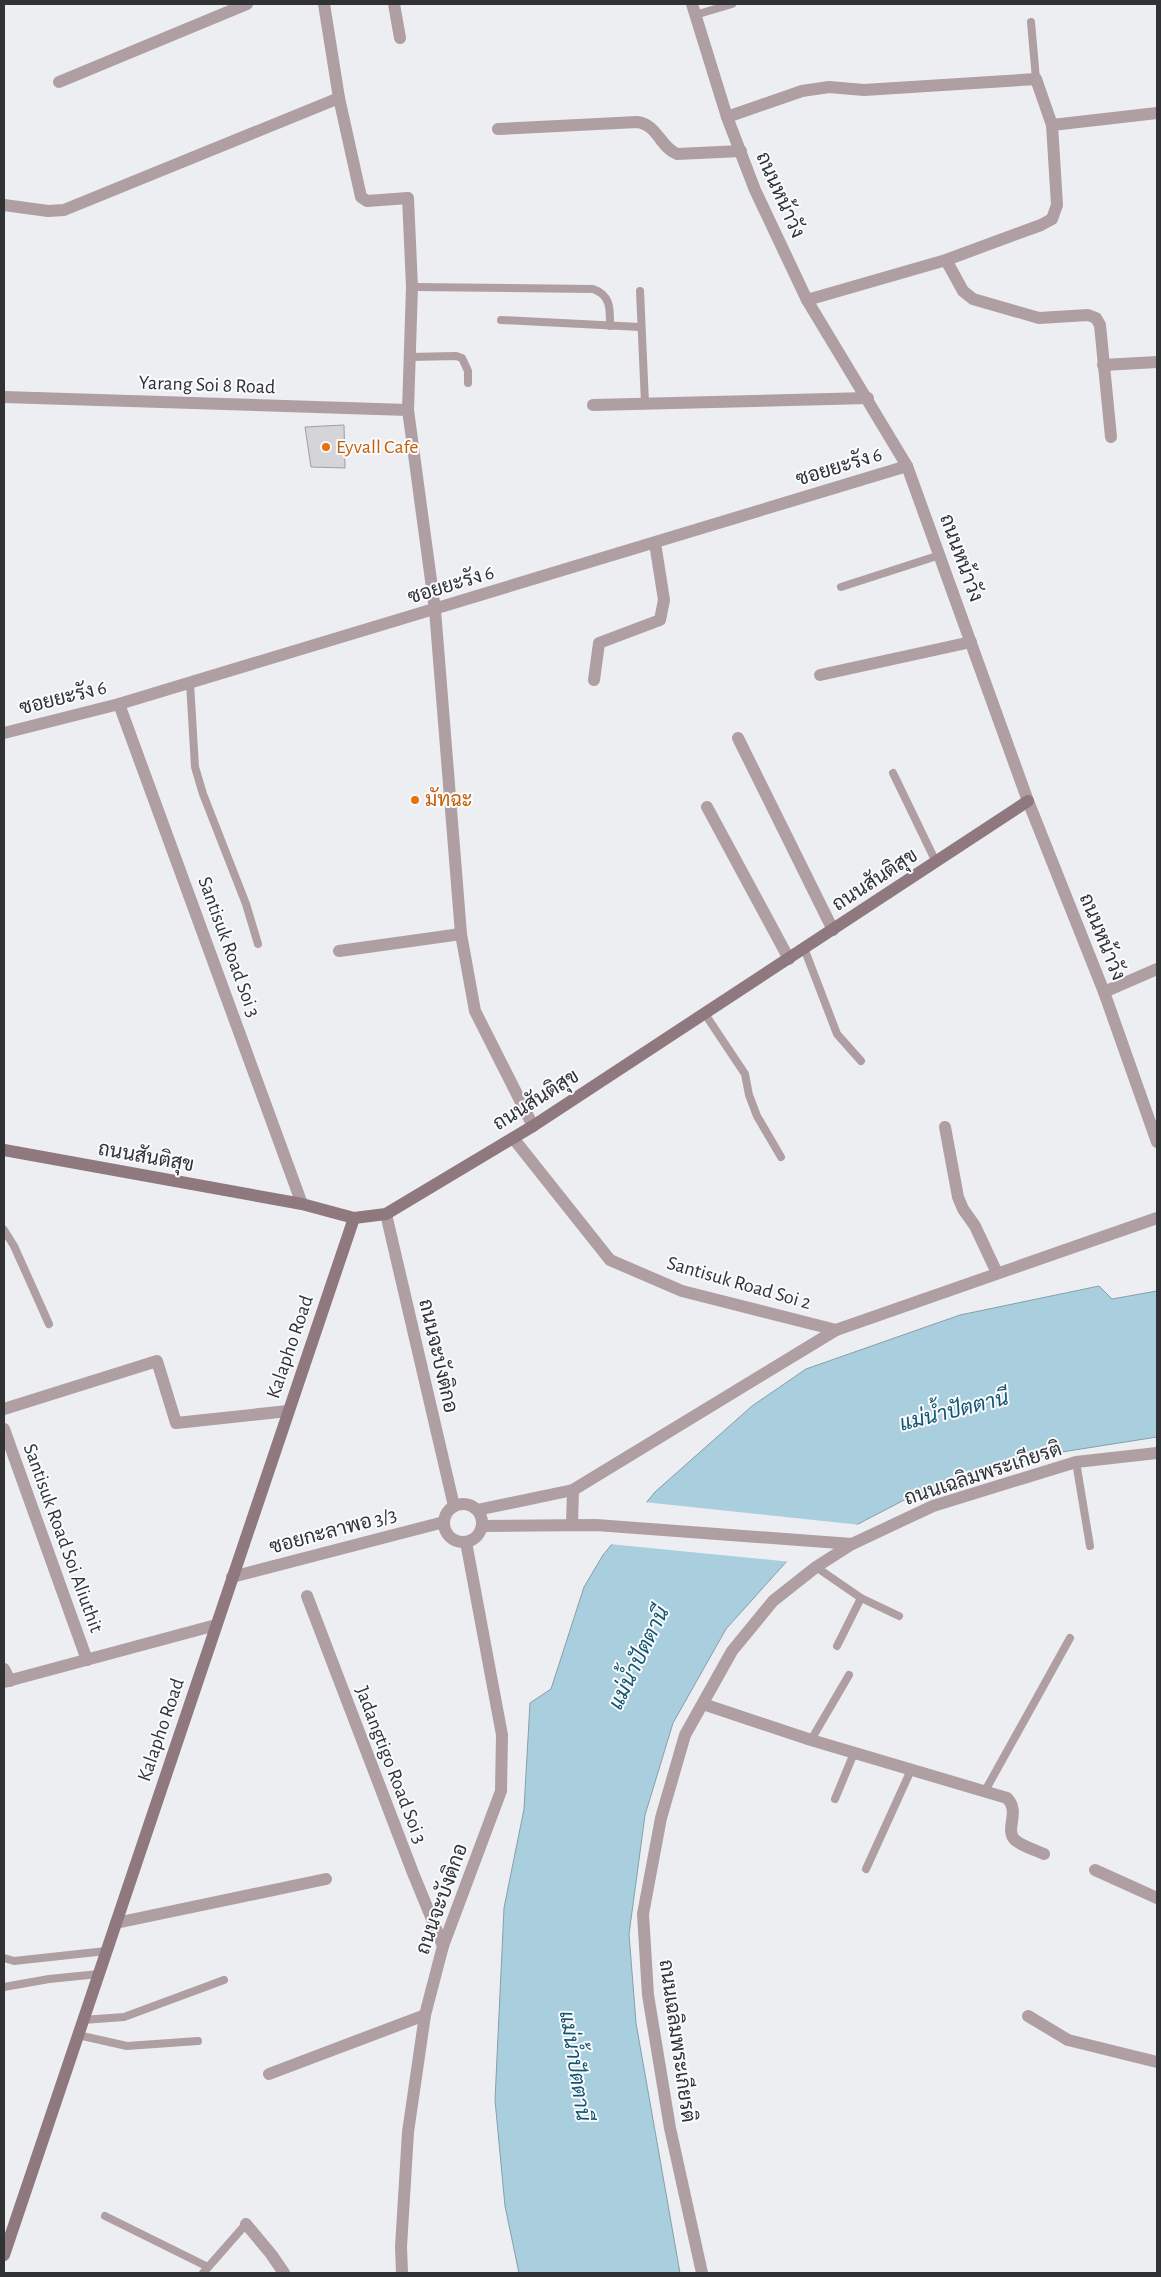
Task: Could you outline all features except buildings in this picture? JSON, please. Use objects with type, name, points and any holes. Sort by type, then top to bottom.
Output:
[{"type":"street","points":[[59,82],[247,4]]},
{"type":"street","points":[[324,4],[339,98],[361,197],[367,201],[408,198],[412,287],[408,410],[435,610],[461,934],[475,1011],[533,1126]]},
{"type":"street","points":[[394,4],[400,38]]},
{"type":"street","name":"ถนนหน้าวัง","points":[[694,9],[727,117],[755,190],[807,300],[868,398],[907,466],[1028,801],[1104,992],[1157,1142]]},
{"type":"street","points":[[727,117],[802,91],[829,86],[864,90],[1036,79],[1052,125],[1057,206],[1052,218],[1041,225],[946,260],[807,300]]},
{"type":"street","points":[[4,205],[48,212],[64,210],[339,98]]},
{"type":"street","points":[[1052,125],[1157,113]]},
{"type":"street","points":[[498,130],[637,122],[646,123],[669,151],[677,154],[741,151]]},
{"type":"street","points":[[946,260],[963,291],[973,299],[1039,318],[1088,315],[1096,318],[1100,325],[1111,437]]},
{"type":"street","points":[[1103,365],[1157,362]]},
{"type":"street","name":"Yarang Soi 8 Road","points":[[4,397],[408,410]]},
{"type":"street","points":[[593,406],[645,402],[868,398]]},
{"type":"street","name":"ซอยยะรัง 6","points":[[4,733],[119,704],[907,466]]},
{"type":"street","points":[[594,680],[599,643],[660,620],[664,600],[655,543]]},
{"type":"street","points":[[820,675],[971,642]]},
{"type":"street","name":"Santisuk Road Soi 3","points":[[119,704],[302,1204]]},
{"type":"street","points":[[738,738],[833,930]]},
{"type":"street","name":"ถนนสันติสุข","points":[[4,1150],[302,1204],[354,1218],[386,1214],[533,1126],[1028,801]]},
{"type":"street","points":[[707,808],[789,959]]},
{"type":"street","points":[[339,951],[461,934]]},
{"type":"street","points":[[1104,992],[1157,969]]},
{"type":"street","points":[[945,1127],[958,1197],[963,1209],[975,1226],[996,1273]]},
{"type":"street","name":"Santisuk Road Soi 2","points":[[512,1138],[610,1260],[682,1291],[836,1330]]},
{"type":"street","name":"ถนนจะบังติกอ","points":[[386,1214],[454,1506]]},
{"type":"street","name":"Kalapho Road","points":[[4,2255],[354,1218]]},
{"type":"street","points":[[477,1510],[573,1490],[836,1330],[1157,1218]]},
{"type":"street","points":[[4,1409],[157,1361],[176,1423],[288,1411]]},
{"type":"street","name":"Santisuk Road Soi Aliuthit","points":[[4,1429],[87,1660]]},
{"type":"street","name":"ถนนเฉลิมพระเกียรติ","points":[[702,2273],[670,2128],[648,1996],[644,1914],[661,1818],[685,1735],[702,1704],[732,1651],[773,1601],[816,1567],[852,1544],[933,1506],[1076,1462],[1157,1453]]},
{"type":"street","points":[[572,1524],[573,1490]]},
{"type":"street","points":[[466,1504],[477,1510],[482,1520],[482,1526],[476,1536],[466,1542],[453,1539],[445,1529],[444,1522],[448,1510],[454,1506],[466,1504]]},
{"type":"street","name":"ซอยกะลาพอ 3/3","points":[[232,1577],[444,1522]]},
{"type":"street","points":[[482,1526],[596,1525],[835,1541],[852,1544]]},
{"type":"street","name":"ถนนจะบังติกอ","points":[[402,2273],[401,2247],[408,2132],[425,2015],[443,1946],[501,1791],[502,1735],[466,1542]]},
{"type":"street","name":"Jadangtigo Road Soi 3","points":[[307,1596],[412,1873],[443,1946]]},
{"type":"street","points":[[4,1669],[7,1682],[216,1625]]},
{"type":"street","points":[[702,1704],[811,1740],[1007,1798],[1011,1802],[1014,1811],[1011,1829],[1014,1839],[1044,1854]]},
{"type":"street","points":[[1095,1870],[1157,1898]]},
{"type":"street","points":[[116,1923],[326,1879]]},
{"type":"street","points":[[269,2074],[425,2015]]},
{"type":"street","points":[[1028,2016],[1068,2040],[1157,2062]]},
{"type":"street","points":[[246,2224],[284,2273]]},
{"type":"lane","points":[[694,9],[732,4]]},
{"type":"lane","points":[[1031,22],[1036,79]]},
{"type":"lane","points":[[412,287],[593,288],[604,293],[608,299],[610,304],[610,326]]},
{"type":"lane","points":[[640,291],[640,327],[645,402]]},
{"type":"lane","points":[[500,320],[640,327]]},
{"type":"lane","points":[[410,357],[456,356],[462,358],[468,371],[468,384]]},
{"type":"lane","points":[[841,587],[940,555]]},
{"type":"lane","points":[[190,683],[195,767],[203,794],[246,904],[258,944]]},
{"type":"lane","points":[[893,773],[936,862]]},
{"type":"lane","points":[[804,948],[829,1020],[846,1047],[861,1061]]},
{"type":"lane","points":[[705,1014],[745,1074],[749,1095],[757,1116],[781,1157]]},
{"type":"lane","points":[[4,1230],[14,1246],[49,1324]]},
{"type":"lane","points":[[1076,1462],[1090,1546]]},
{"type":"lane","points":[[816,1567],[861,1598],[899,1616]]},
{"type":"lane","points":[[837,1646],[861,1598]]},
{"type":"lane","points":[[985,1791],[1070,1638]]},
{"type":"lane","points":[[811,1740],[849,1675]]},
{"type":"lane","points":[[835,1799],[854,1753]]},
{"type":"lane","points":[[866,1869],[911,1770]]},
{"type":"lane","points":[[4,1958],[14,1961],[106,1951]]},
{"type":"lane","points":[[4,1987],[49,1979],[99,1974]]},
{"type":"lane","points":[[83,2020],[124,2017],[224,1980]]},
{"type":"lane","points":[[78,2035],[126,2046],[198,2040]]},
{"type":"lane","points":[[105,2216],[206,2270],[246,2224]]},
{"type":"water","name":"แม่น้ำปัตตานี","points":[[1099,1286],[1112,1299],[1157,1291],[1157,1437],[1049,1454],[910,1497],[787,1561],[726,1629],[673,1723],[645,1815],[629,1934],[636,2023],[680,2273],[519,2273],[505,2206],[495,2100],[504,1908],[524,1809],[530,1703],[551,1689],[584,1587],[603,1555],[655,1492],[752,1406],[806,1369],[960,1315]]},
{"type":"pier","points":[[644,1502],[861,1525],[792,1562],[609,1544]]},
{"type":"place","name":"Eyvall Cafe","points":[[326,447]]},
{"type":"place","name":"มัทฉะ","points":[[415,800]]}]
